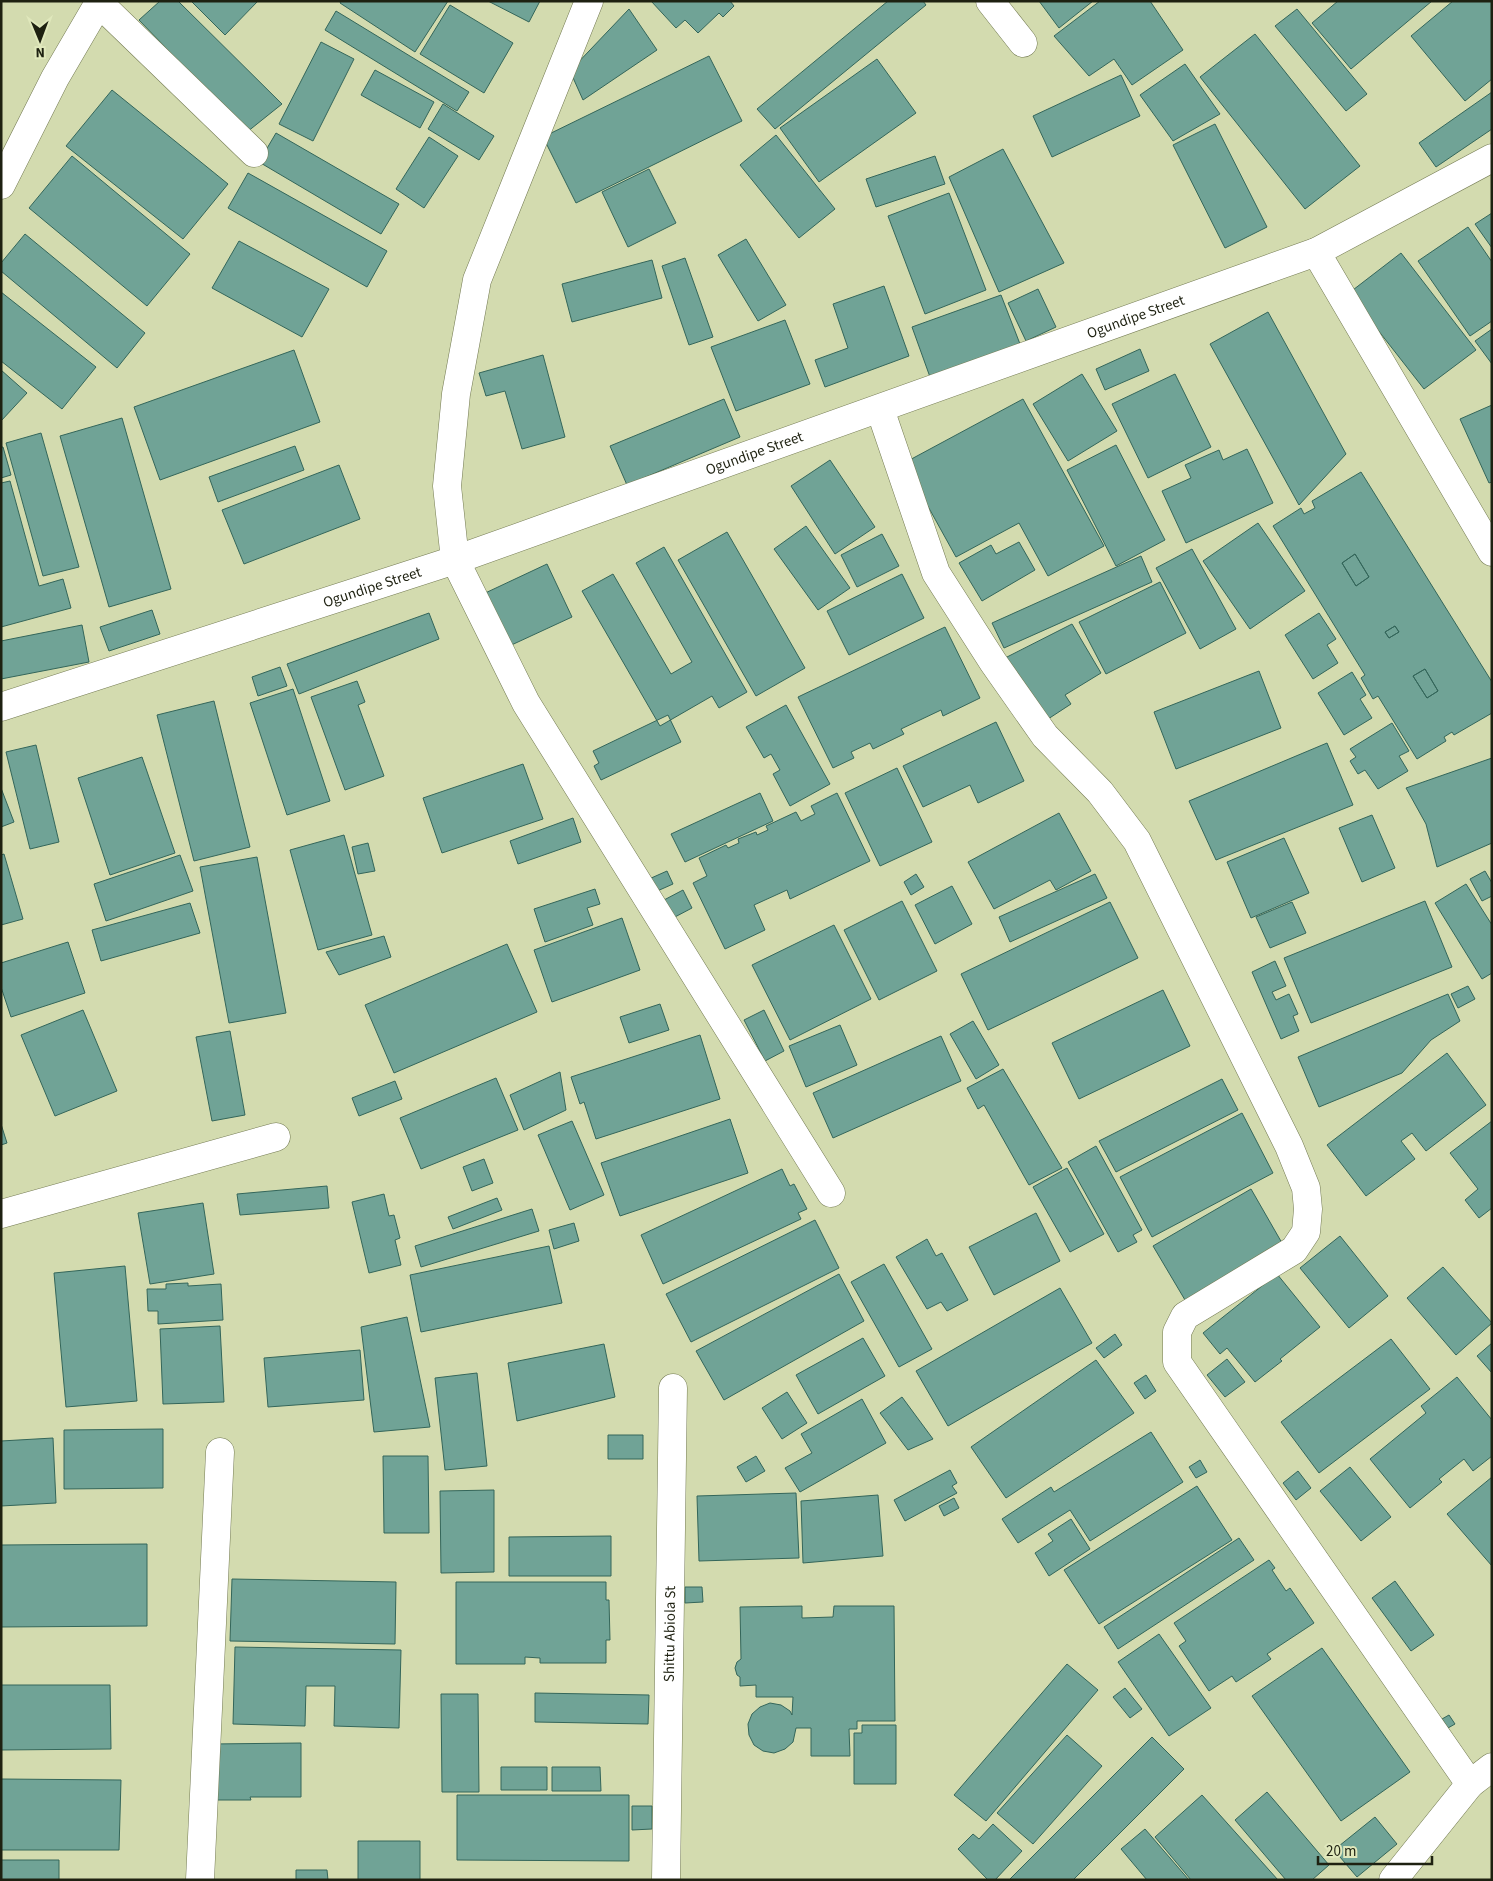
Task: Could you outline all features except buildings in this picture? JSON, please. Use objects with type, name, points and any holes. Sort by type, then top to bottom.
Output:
[{"type":"street","points":[[589,1],[477,280],[456,394],[447,486],[455,560],[526,704],[831,1193]]},
{"type":"street","points":[[990,1],[1023,43]]},
{"type":"street","points":[[1,185],[55,78],[100,2],[254,153]]},
{"type":"street","name":"Ogundipe Street","points":[[1,707],[455,560],[1316,252],[1492,158]]},
{"type":"street","points":[[1316,252],[1492,552]]},
{"type":"street","points":[[880,409],[936,573],[993,662],[1046,736],[1100,792],[1137,840],[1289,1146],[1306,1188],[1308,1209],[1306,1232],[1294,1250],[1185,1316],[1177,1332],[1177,1362],[1470,1784]]},
{"type":"street","points":[[1,1214],[276,1137]]},
{"type":"street","name":"Shittu Abiola St","points":[[666,1880],[673,1388]]},
{"type":"street","points":[[200,1880],[220,1452]]},
{"type":"street","points":[[1393,1880],[1470,1784],[1492,1767]]}]
